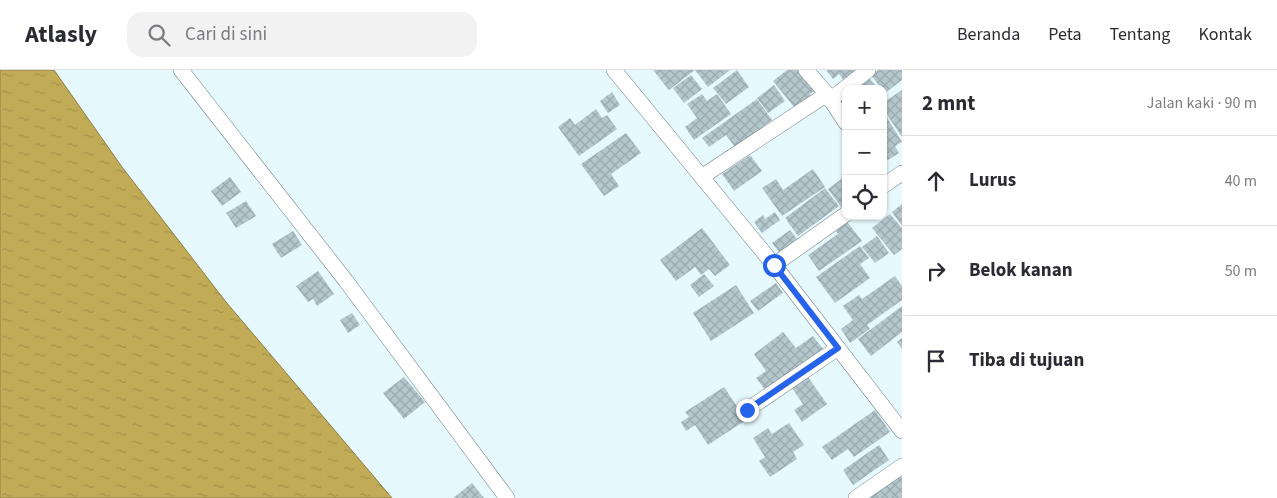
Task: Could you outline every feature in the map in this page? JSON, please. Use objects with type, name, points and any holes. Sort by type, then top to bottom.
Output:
[{"type":"street","points":[[181,70],[346,281],[507,498]]},
{"type":"street","points":[[614,70],[703,176],[902,431]]},
{"type":"street","points":[[806,70],[842,118]]},
{"type":"street","points":[[703,176],[868,70]]},
{"type":"street","points":[[887,182],[902,173]]},
{"type":"street","points":[[774,265],[842,217]]},
{"type":"street","points":[[747,410],[838,348]]},
{"type":"street","points":[[856,498],[902,466]]},
{"type":"water","points":[[0,70],[54,70],[122,167],[226,302],[392,498],[0,498]]},
{"type":"building","points":[[653,70],[695,70],[669,90]]},
{"type":"building","points":[[695,70],[730,70],[708,87]]},
{"type":"building","points":[[737,70],[749,87],[726,104],[713,88]]},
{"type":"building","points":[[787,70],[802,70],[817,89],[810,94],[814,99],[804,107],[800,102],[794,107],[773,81]]},
{"type":"building","points":[[826,70],[862,70],[845,82],[839,74],[833,79]]},
{"type":"building","points":[[878,70],[902,70],[902,80],[887,91],[887,85],[879,85],[871,75]]},
{"type":"building","points":[[691,75],[702,89],[684,103],[673,88]]},
{"type":"building","points":[[869,78],[875,85],[861,85]]},
{"type":"building","points":[[774,85],[785,101],[768,113],[757,98]]},
{"type":"building","points":[[902,90],[902,137],[887,115],[887,100]]},
{"type":"building","points":[[612,92],[620,105],[608,113],[600,101]]},
{"type":"building","points":[[702,94],[707,101],[717,94],[731,114],[694,140],[685,127],[697,118],[687,104]]},
{"type":"building","points":[[757,99],[772,120],[735,147],[726,135],[709,147],[702,138]]},
{"type":"building","points":[[596,109],[602,118],[607,115],[617,129],[579,156],[558,127],[570,118],[575,125]]},
{"type":"building","points":[[887,118],[902,142],[895,146],[899,153],[887,160]]},
{"type":"building","points":[[626,133],[641,153],[611,174],[619,186],[604,196],[581,164]]},
{"type":"building","points":[[750,155],[762,171],[734,191],[722,174]]},
{"type":"building","points":[[813,169],[825,187],[782,216],[762,188],[776,179],[783,190]]},
{"type":"building","points":[[230,177],[241,192],[222,206],[211,191]]},
{"type":"building","points":[[842,178],[841,207],[828,189]]},
{"type":"building","points":[[825,188],[839,206],[798,236],[785,218]]},
{"type":"building","points":[[246,201],[256,216],[236,228],[226,213]]},
{"type":"building","points":[[902,204],[902,226],[892,212]]},
{"type":"building","points":[[775,212],[780,220],[762,233],[754,222],[763,215],[765,219]]},
{"type":"building","points":[[890,214],[902,228],[902,249],[894,255],[872,228],[882,220],[887,220],[887,216]]},
{"type":"building","points":[[846,220],[862,241],[819,271],[808,255],[838,234],[834,228]]},
{"type":"building","points":[[702,228],[730,265],[715,276],[709,269],[701,275],[695,267],[676,281],[660,260]]},
{"type":"building","points":[[790,230],[800,243],[782,256],[772,243]]},
{"type":"building","points":[[293,231],[302,245],[281,258],[272,244]]},
{"type":"building","points":[[877,236],[889,253],[875,263],[862,247]]},
{"type":"building","points":[[860,246],[869,258],[860,264],[870,278],[835,303],[816,277]]},
{"type":"building","points":[[318,271],[334,294],[317,306],[313,299],[308,302],[296,286]]},
{"type":"building","points":[[704,274],[714,286],[699,297],[690,285]]},
{"type":"building","points":[[895,276],[902,286],[902,300],[867,325],[870,329],[850,343],[841,329],[853,320],[843,306],[859,295],[862,299]]},
{"type":"building","points":[[776,283],[783,293],[758,311],[750,301]]},
{"type":"building","points":[[736,285],[754,313],[711,341],[693,313]]},
{"type":"building","points":[[902,306],[902,332],[871,356],[858,339]]},
{"type":"building","points":[[352,313],[360,325],[348,333],[340,320]]},
{"type":"building","points":[[783,332],[796,348],[813,336],[824,350],[767,392],[756,378],[766,371],[754,354]]},
{"type":"building","points":[[902,338],[902,349],[897,342]]},
{"type":"building","points":[[805,373],[827,404],[802,422],[794,410],[803,404],[789,384]]},
{"type":"building","points":[[404,377],[425,402],[404,419],[383,393]]},
{"type":"building","points":[[724,387],[746,420],[708,445],[695,425],[686,431],[681,422],[689,417],[685,412]]},
{"type":"building","points":[[875,410],[890,432],[854,457],[848,449],[832,460],[822,447]]},
{"type":"building","points":[[789,423],[804,445],[793,452],[797,459],[770,477],[759,461],[765,457],[753,438],[768,428],[772,434]]},
{"type":"building","points":[[879,445],[889,460],[853,485],[843,470]]},
{"type":"building","points":[[899,474],[902,478],[902,498],[867,498]]},
{"type":"building","points":[[472,483],[484,498],[453,498]]},
{"type":"route","points":[[747,410],[838,348],[774,265]]}]
